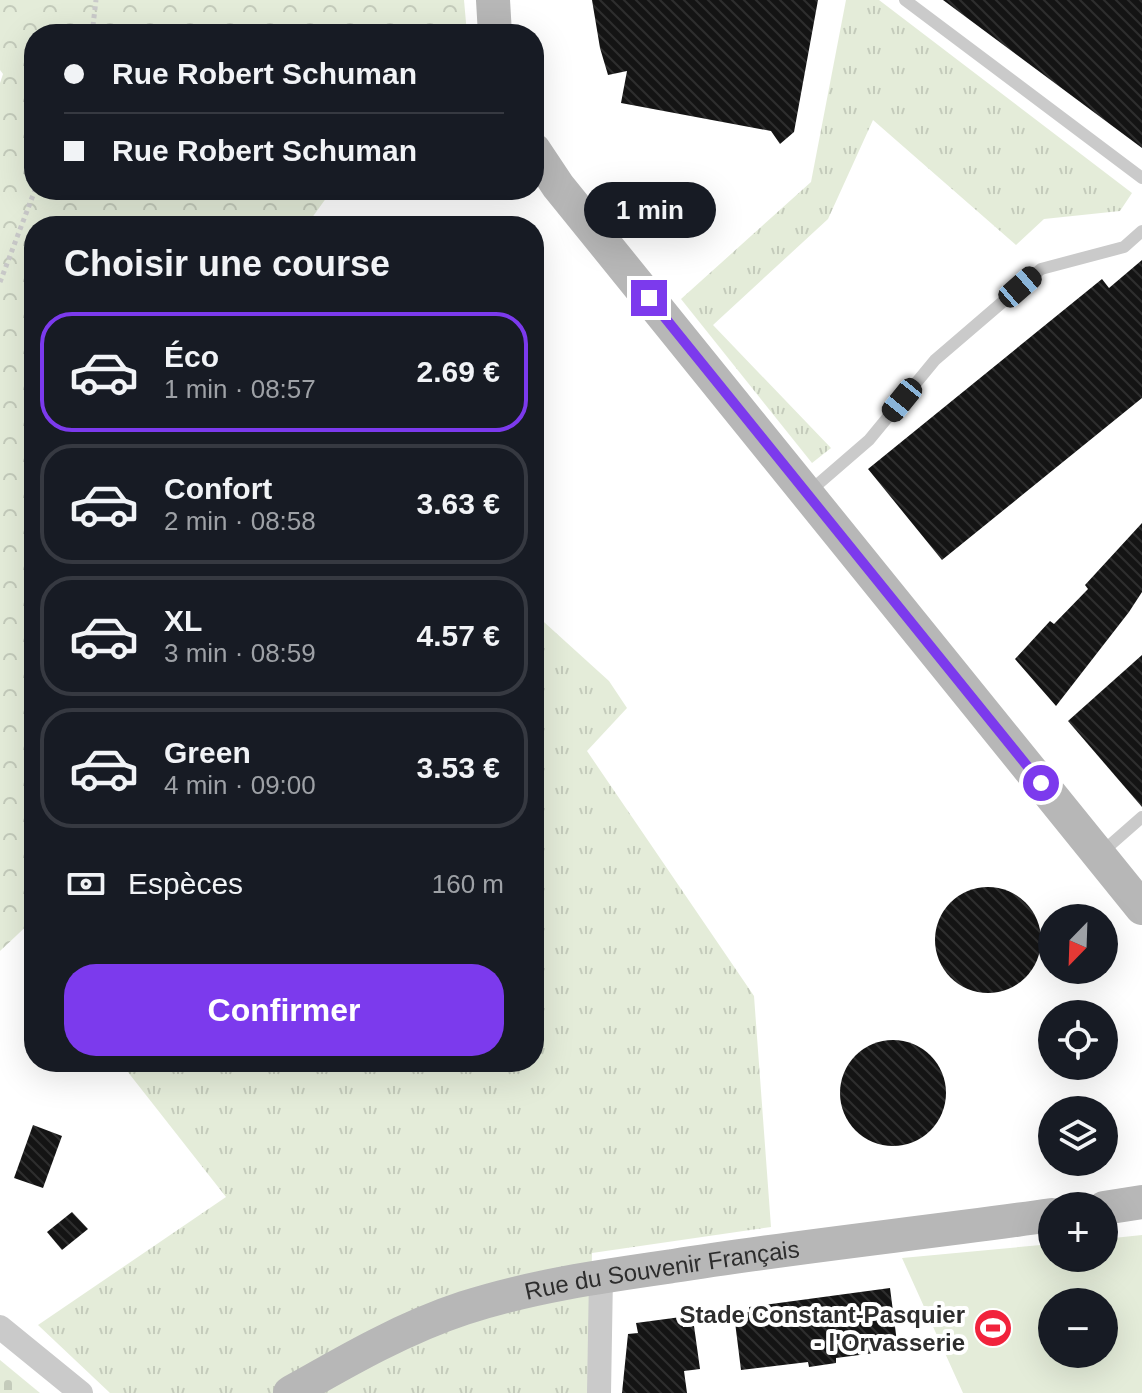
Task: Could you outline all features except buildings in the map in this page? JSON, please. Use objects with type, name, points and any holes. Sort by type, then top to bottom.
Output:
[{"type":"street","points":[[493,0],[494,24]]},
{"type":"street","points":[[544,165],[1142,908]]},
{"type":"street","points":[[1118,1206],[1142,1202]]},
{"type":"street","name":"Rue du Souvenir Français","points":[[290,1393],[366,1350],[464,1308],[601,1276],[1038,1217]]},
{"type":"street","points":[[599,1393],[601,1276]]},
{"type":"street","points":[[0,1327],[81,1393]]},
{"type":"lane","points":[[905,0],[1142,178]]},
{"type":"lane","points":[[807,493],[869,440],[935,360],[1041,269],[1124,247],[1142,231]]},
{"type":"lane","points":[[1099,855],[1142,817]]},
{"type":"path","points":[[93,24],[96,0]]},
{"type":"path","points":[[0,282],[24,219]]},
{"type":"green space","points":[[0,0],[464,0],[466,24],[24,24],[24,200],[325,200],[313,216],[24,216],[24,928],[0,951],[0,83],[3,74],[0,70]]},
{"type":"green space","points":[[846,0],[879,0],[1132,193],[1120,211],[1044,219],[1016,245],[873,120],[828,219],[713,325],[831,448],[812,463],[681,299],[811,182]]},
{"type":"green space","points":[[544,622],[609,681],[627,708],[587,751],[754,996],[771,1227],[592,1253],[589,1393],[110,1393],[38,1325],[226,1197],[128,1072],[544,1072]]},
{"type":"green space","name":"Stade Constant-Pasquier - l'Orvasserie","points":[[1142,1235],[1142,1393],[963,1393],[902,1258],[1038,1245],[1038,1272],[1118,1272],[1118,1238]]},
{"type":"green space","points":[[0,1360],[40,1393],[0,1393]]},
{"type":"place","name":"Stade Constant-Pasquier - l'Orvasserie","points":[[993,1328]]},
{"type":"route","points":[[649,298],[1041,783]]}]
